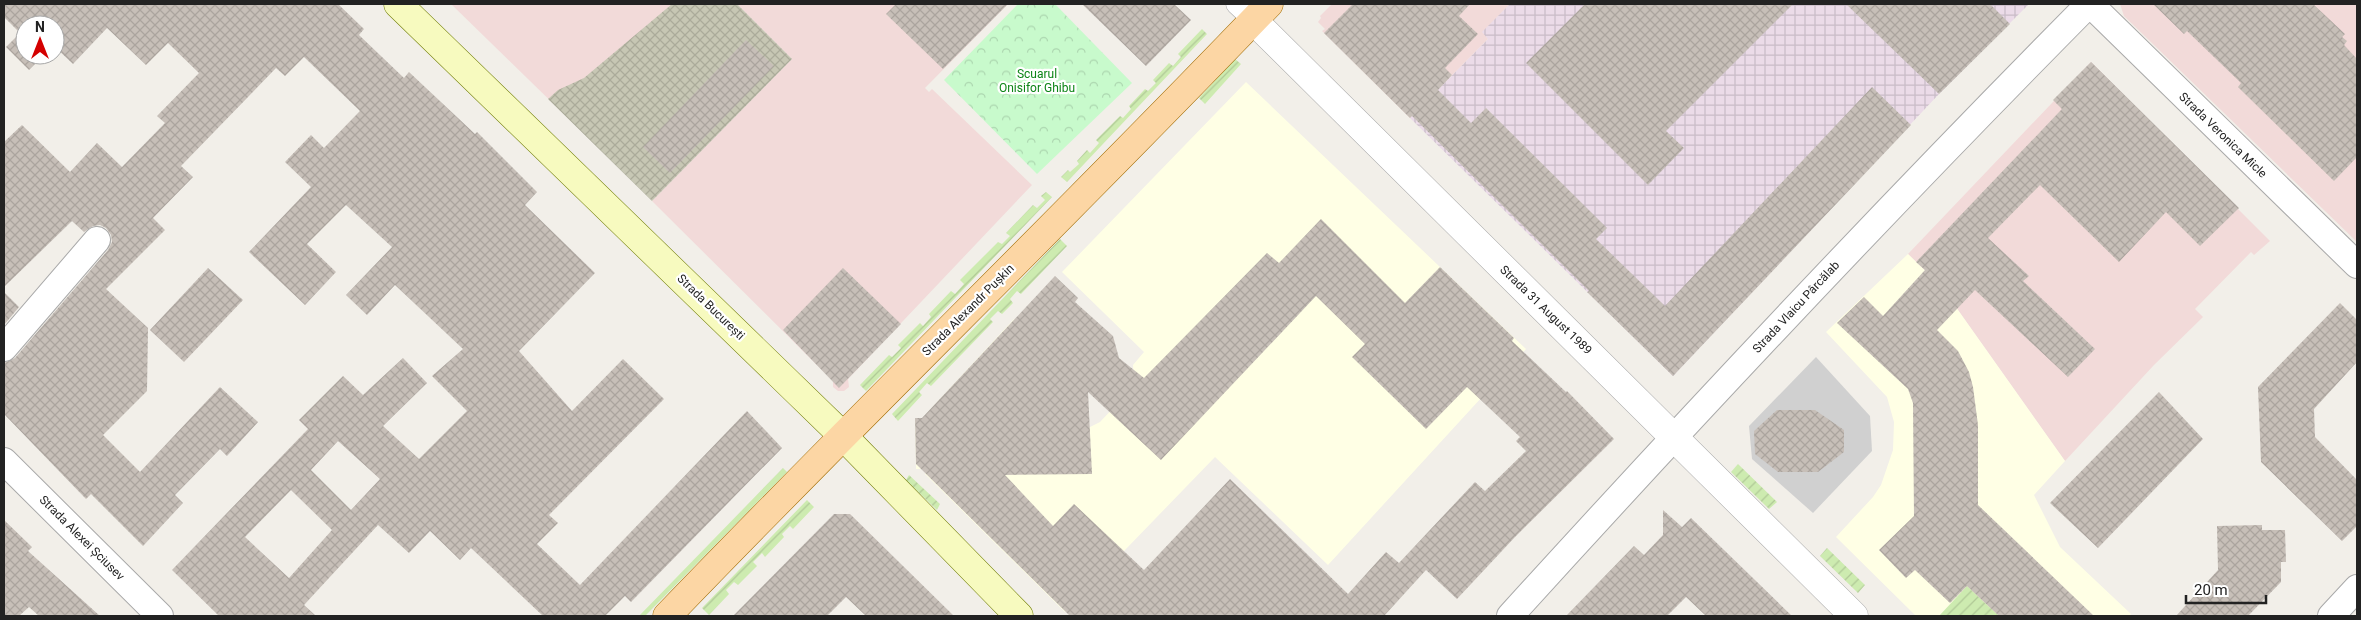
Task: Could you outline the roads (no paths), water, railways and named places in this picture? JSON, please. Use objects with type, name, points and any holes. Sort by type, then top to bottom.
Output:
[{"type":"main road","name":"Strada București","points":[[398,4],[843,436],[1019,616]]},
{"type":"main road","name":"Strada Alexandr Pușkin","points":[[667,616],[843,436],[1253,9]]},
{"type":"street","name":"Strada Veronica Micle","points":[[2089,4],[2357,265]]},
{"type":"street","name":"Strada Vlaicu Pârcălab","points":[[1510,616],[1674,435],[1975,119],[2089,4]]},
{"type":"street","name":"Strada 31 August 1989","points":[[1253,9],[1389,156],[1674,435],[1854,616]]},
{"type":"street","points":[[4,348],[96,240]]},
{"type":"street","name":"Strada Alexei Șciusev","points":[[4,461],[160,616]]},
{"type":"street","points":[[2331,616],[2357,588]]},
{"type":"park label","name":"Scuarul Onisifor Ghibu","points":[[1037,81]]}]
